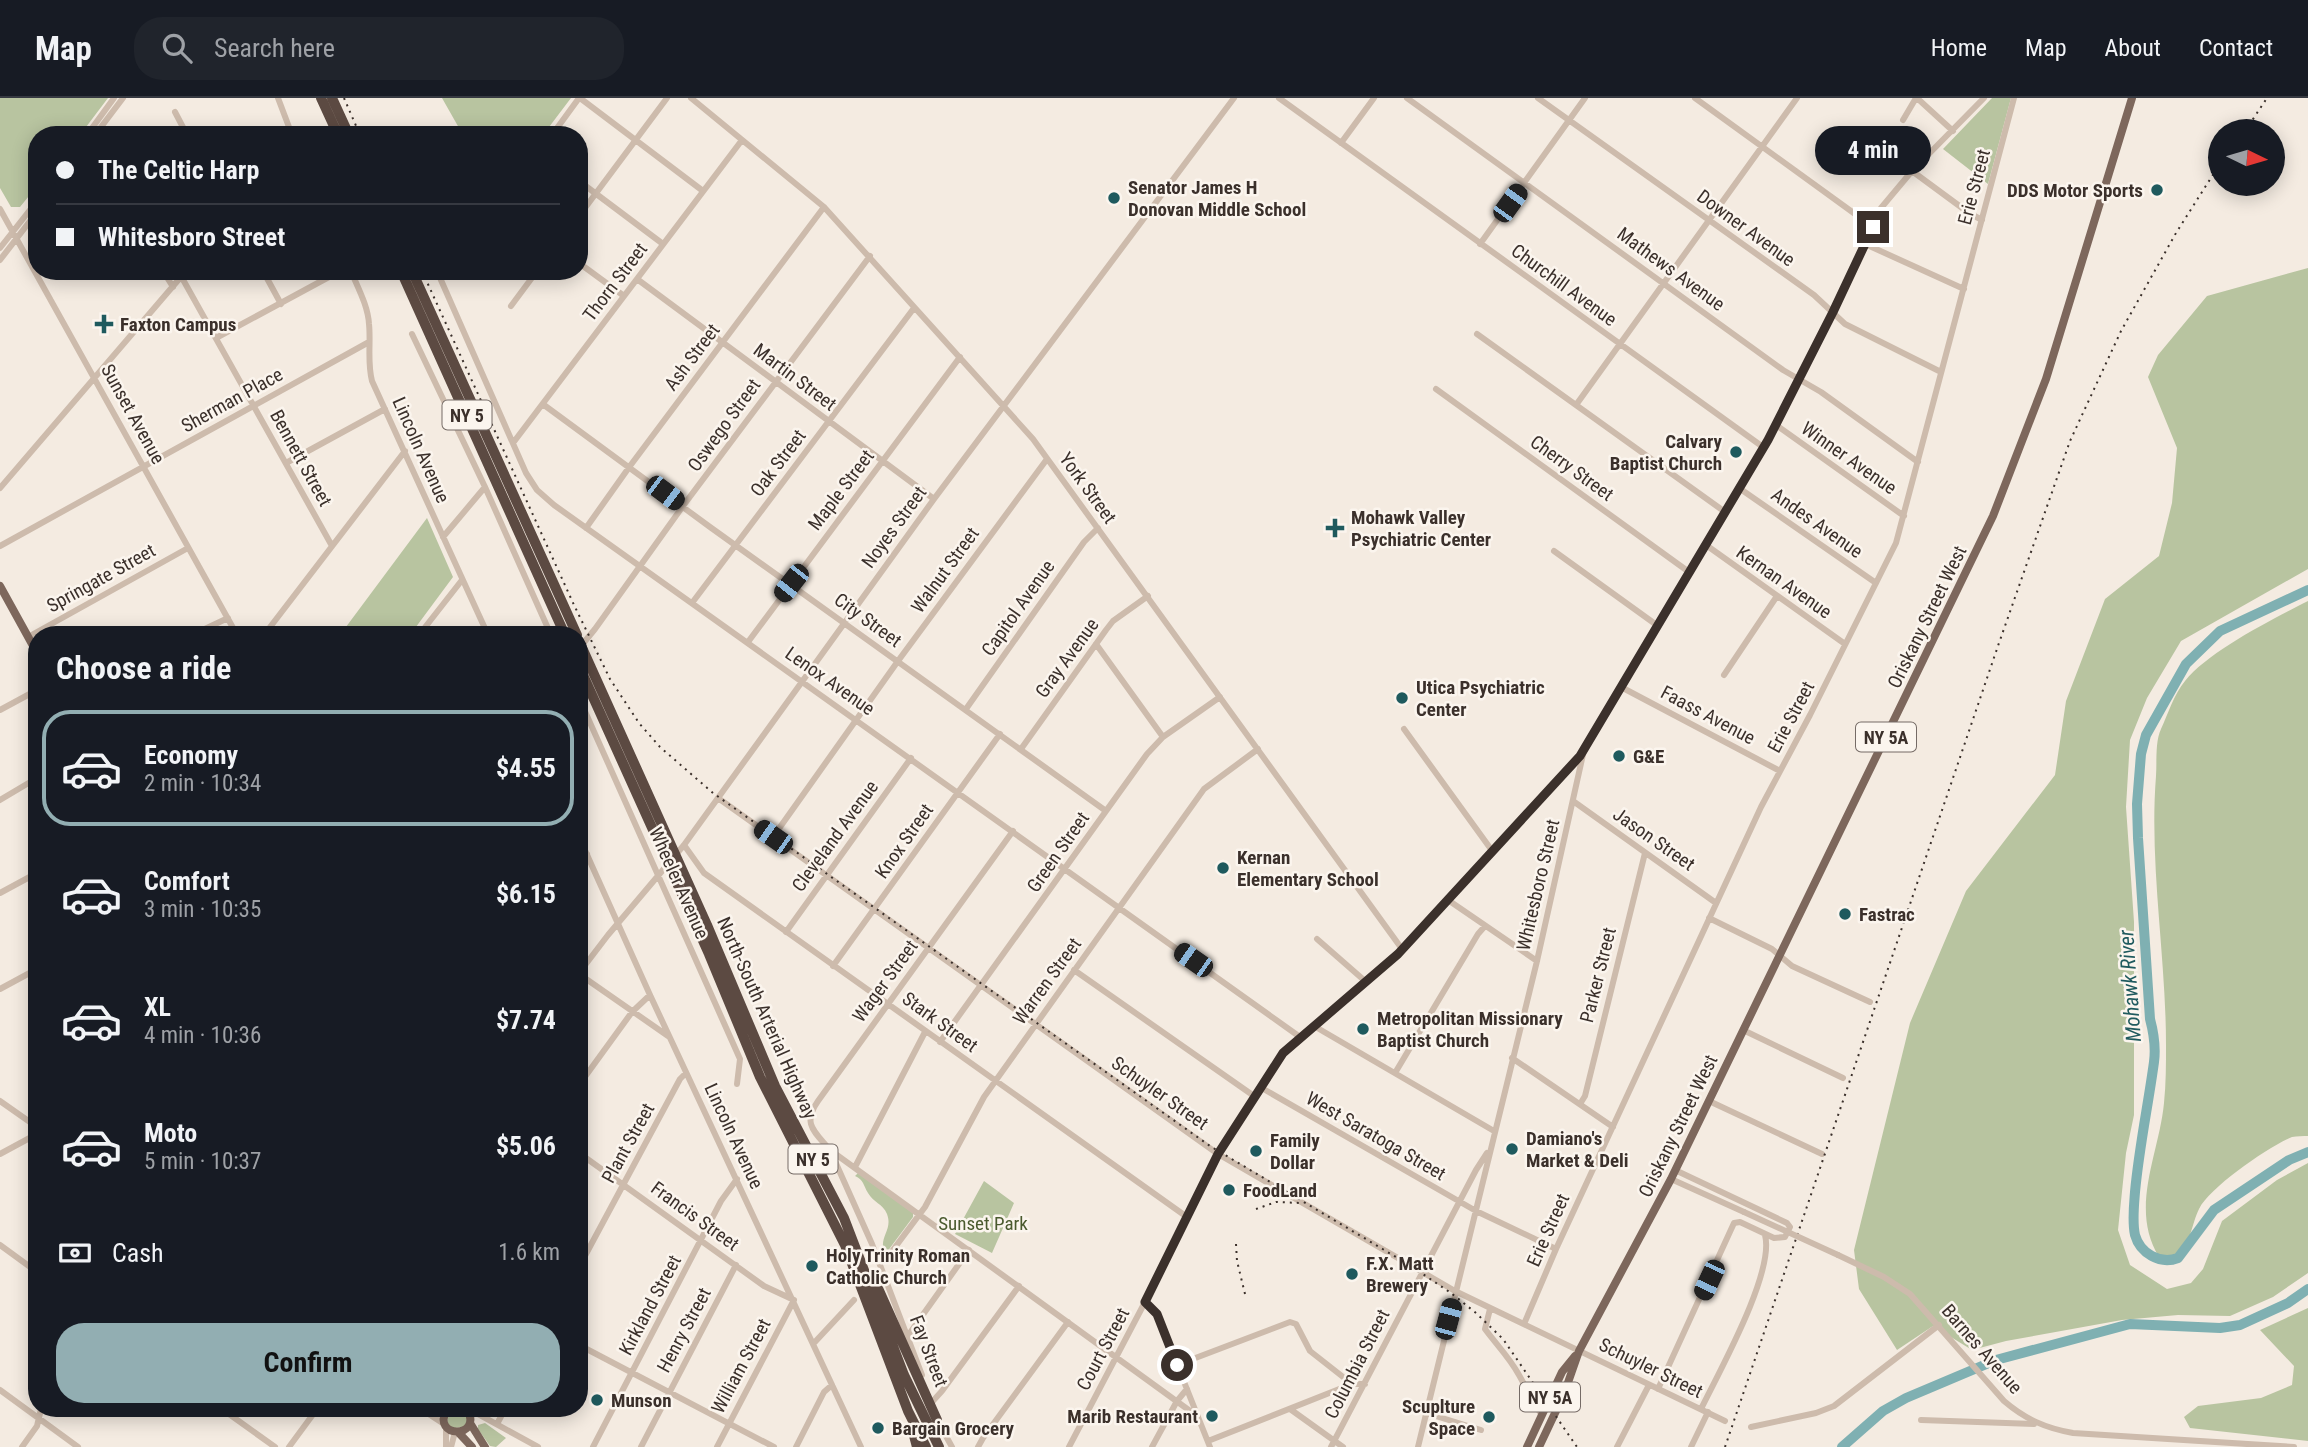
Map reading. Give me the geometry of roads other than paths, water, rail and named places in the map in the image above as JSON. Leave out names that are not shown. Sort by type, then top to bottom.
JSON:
[{"type":"highway","points":[[321,98],[334,126]]},
{"type":"highway","points":[[332,98],[345,126]]},
{"type":"highway","name":"NY 5","points":[[405,280],[561,626]]},
{"type":"highway","name":"North-South Arterial Highway","points":[[416,280],[572,626]]},
{"type":"highway","name":"North-South Arterial Highway","points":[[588,663],[672,859],[775,1086],[844,1218],[913,1394],[939,1447]]},
{"type":"highway","name":"North-South Arterial Highway","points":[[588,685],[672,859],[760,1077],[840,1235],[908,1411],[926,1447]]},
{"type":"highway","points":[[844,1218],[937,1420]]},
{"type":"highway","points":[[908,1411],[917,1447]]},
{"type":"main road","name":"Oriskany Street West","points":[[1539,1447],[1564,1394],[1579,1350],[1673,1175],[1778,954],[1977,550],[2009,477],[2046,379],[2132,98]]},
{"type":"main road","points":[[0,586],[28,636]]},
{"type":"main road","name":"Oriskany Street West","points":[[1527,1447],[1562,1371],[1579,1350]]},
{"type":"main road","points":[[443,1417],[445,1425],[457,1432],[472,1447]]},
{"type":"main road","points":[[469,1417],[485,1447]]},
{"type":"main road","points":[[457,1432],[466,1429],[470,1422]]},
{"type":"street","points":[[94,126],[114,98]]},
{"type":"street","points":[[102,126],[123,98]]},
{"type":"street","points":[[278,98],[289,126]]},
{"type":"street","points":[[559,126],[580,98],[703,191]]},
{"type":"street","points":[[588,204],[667,98]]},
{"type":"street","name":"York Street","points":[[691,98],[824,207],[1004,406],[1048,459],[1402,949]]},
{"type":"street","name":"Noyes Street","points":[[588,961],[684,845],[934,499],[1234,98]]},
{"type":"street","name":"Churchill Avenue","points":[[1279,98],[1763,447]]},
{"type":"street","points":[[1341,143],[1374,98]]},
{"type":"street","name":"Mathews Avenue","points":[[1408,98],[1783,370],[1800,379],[1918,462]]},
{"type":"street","name":"Downer Avenue","points":[[1538,98],[1814,295],[1845,324],[1941,372]]},
{"type":"street","points":[[1480,244],[1585,98]]},
{"type":"street","points":[[1695,98],[1873,227]]},
{"type":"street","points":[[1576,405],[1797,98]]},
{"type":"street","points":[[1903,120],[1917,98],[1953,131]]},
{"type":"street","name":"Whitesboro Street","points":[[1418,1447],[1537,961],[1584,750],[1776,425],[1888,199],[1984,98]]},
{"type":"street","name":"Erie Street","points":[[1524,1324],[1716,903],[1896,543],[2014,98]]},
{"type":"street","points":[[175,112],[182,126]]},
{"type":"street","name":"Thorn Street","points":[[513,443],[742,140]]},
{"type":"street","points":[[1912,171],[1969,214],[1982,220]]},
{"type":"street","points":[[588,188],[663,244]]},
{"type":"street","name":"Ash Street","points":[[586,528],[629,466],[824,207]]},
{"type":"street","name":"Sunset Avenue","points":[[0,209],[28,259]]},
{"type":"street","points":[[0,260],[28,215]]},
{"type":"street","points":[[0,248],[28,221]]},
{"type":"street","points":[[1865,244],[1964,289]]},
{"type":"street","name":"Oswego Street","points":[[588,635],[595,629],[683,506],[870,256]]},
{"type":"street","points":[[588,270],[624,296]]},
{"type":"street","name":"Martin Street","points":[[637,279],[934,499]]},
{"type":"street","name":"Sunset Avenue","points":[[40,280],[232,626]]},
{"type":"street","points":[[169,280],[173,287]]},
{"type":"street","points":[[0,488],[179,280]]},
{"type":"street","name":"Bennett Street","points":[[187,280],[216,338],[332,546]]},
{"type":"street","points":[[268,280],[281,304]]},
{"type":"street","points":[[216,338],[324,280]]},
{"type":"street","name":"Lincoln Avenue","points":[[355,280],[369,322],[370,371],[484,626]]},
{"type":"street","name":"Lenox Avenue","points":[[441,280],[526,473],[537,490],[586,528],[1300,1037]]},
{"type":"street","points":[[511,306],[530,280]]},
{"type":"street","name":"Oak Street","points":[[692,603],[914,308]]},
{"type":"street","points":[[412,334],[547,626]]},
{"type":"street","points":[[1478,334],[1725,512]]},
{"type":"street","name":"Sherman Place","points":[[0,546],[369,342]]},
{"type":"street","name":"Maple Street","points":[[748,642],[960,357]]},
{"type":"street","name":"Cherry Street","points":[[1436,389],[1689,572]]},
{"type":"street","name":"City Street","points":[[544,405],[1106,811]]},
{"type":"street","points":[[285,463],[385,409]]},
{"type":"street","name":"Winner Avenue","points":[[1776,425],[1904,516]]},
{"type":"street","points":[[271,626],[405,451]]},
{"type":"street","name":"Walnut Street","points":[[773,837],[898,661],[1048,459]]},
{"type":"street","points":[[443,537],[485,487]]},
{"type":"street","name":"Andes Avenue","points":[[1739,488],[1876,583]]},
{"type":"street","name":"Capitol Avenue","points":[[966,709],[1084,542],[1098,528]]},
{"type":"street","name":"Kernan Avenue","points":[[1706,545],[1845,644]]},
{"type":"street","name":"Springate Street","points":[[46,626],[188,548]]},
{"type":"street","points":[[1555,551],[1658,626]]},
{"type":"street","points":[[426,626],[463,580]]},
{"type":"street","name":"Gray Avenue","points":[[1021,749],[1113,621],[1148,596]]},
{"type":"street","points":[[1724,675],[1777,596]]},
{"type":"street","points":[[211,626],[228,618]]},
{"type":"street","points":[[1096,644],[1163,737]]},
{"type":"street","name":"Faass Avenue","points":[[1621,687],[1780,771]]},
{"type":"street","points":[[0,710],[28,695]]},
{"type":"street","name":"Green Street","points":[[940,1042],[1147,754],[1163,737],[1220,697]]},
{"type":"street","name":"Wheeler Avenue","points":[[588,718],[740,1059],[737,1084]]},
{"type":"street","points":[[1404,729],[1493,852]]},
{"type":"street","name":"Knox Street","points":[[833,966],[1000,734]]},
{"type":"street","name":"Warren Street","points":[[890,1254],[920,1214],[979,1104],[1204,789],[1258,749]]},
{"type":"street","name":"Court Street","points":[[1069,1447],[1218,1154],[1283,1053],[1402,949],[1584,750]]},
{"type":"street","name":"Cleveland Avenue","points":[[786,932],[911,758]]},
{"type":"street","points":[[0,800],[28,783]]},
{"type":"street","name":"Schuyler Street","points":[[718,798],[1218,1154],[1455,1291],[1725,1421]]},
{"type":"street","name":"Jason Street","points":[[1573,801],[1716,903]]},
{"type":"street","name":"Wager Street","points":[[830,1150],[810,1124],[810,1113],[1013,831]]},
{"type":"street","name":"Stark Street","points":[[684,845],[704,873],[1187,1217]]},
{"type":"street","name":"Parker Street","points":[[1580,1104],[1585,1096],[1645,853]]},
{"type":"street","name":"Lincoln Avenue","points":[[588,856],[669,1037],[861,1447]]},
{"type":"street","points":[[0,893],[28,878]]},
{"type":"street","points":[[1448,901],[1537,961]]},
{"type":"street","points":[[1709,918],[1772,948],[1793,966],[1870,1002]]},
{"type":"street","points":[[1395,1073],[1485,926]]},
{"type":"street","points":[[1317,939],[1365,981]]},
{"type":"street","points":[[1074,970],[1254,1096]]},
{"type":"street","points":[[0,989],[28,974]]},
{"type":"street","points":[[588,980],[669,1037]]},
{"type":"street","points":[[588,1073],[632,1012],[650,995]]},
{"type":"street","points":[[1314,1026],[1494,1131]]},
{"type":"street","points":[[1743,1030],[1843,1078]]},
{"type":"street","points":[[855,1167],[925,1031]]},
{"type":"street","points":[[1512,1058],[1613,1127]]},
{"type":"street","name":"Plant Street","points":[[588,1250],[686,1073]]},
{"type":"street","name":"West Saratoga Street","points":[[1260,1087],[1459,1202],[1556,1249]]},
{"type":"street","points":[[0,1101],[28,1121]]},
{"type":"street","points":[[1709,1101],[1822,1154]]},
{"type":"street","points":[[0,1154],[28,1138]]},
{"type":"street","name":"Columbia Street","points":[[1333,1444],[1459,1202],[1490,1149]]},
{"type":"street","points":[[830,1150],[1198,1416]]},
{"type":"street","name":"Fay Street","points":[[830,1150],[872,1244],[937,1420],[952,1447]]},
{"type":"street","name":"Francis Street","points":[[588,1159],[779,1295],[794,1300]]},
{"type":"street","points":[[1658,1389],[1734,1223],[1738,1221],[1781,1239],[1788,1234],[1790,1227],[1787,1223],[1673,1175]]},
{"type":"street","name":"Barnes Avenue","points":[[1673,1175],[1744,1212],[1895,1283],[1910,1294],[1939,1325],[2004,1401],[2039,1425],[2073,1433],[2294,1447]]},
{"type":"street","name":"Kirkland Street","points":[[593,1447],[727,1190],[737,1179]]},
{"type":"street","points":[[1691,1447],[1759,1286],[1767,1248],[1765,1234]]},
{"type":"street","points":[[0,1245],[28,1265]]},
{"type":"street","points":[[907,1337],[969,1250]]},
{"type":"street","name":"Henry Street","points":[[641,1447],[736,1265]]},
{"type":"street","points":[[932,1402],[1019,1286]]},
{"type":"street","name":"William Street","points":[[717,1447],[794,1300]]},
{"type":"street","points":[[814,1343],[854,1300]]},
{"type":"street","points":[[1145,1302],[1157,1314],[1209,1444],[1352,1384],[1365,1384]]},
{"type":"street","points":[[1490,1308],[1485,1329],[1515,1370],[1529,1398],[1542,1415]]},
{"type":"street","points":[[978,1447],[1068,1322]]},
{"type":"street","points":[[1177,1365],[1290,1322],[1296,1323],[1310,1351],[1352,1384]]},
{"type":"street","points":[[1751,1427],[1816,1413],[1834,1406],[1939,1325]]},
{"type":"street","points":[[588,1350],[774,1447]]},
{"type":"street","points":[[796,1447],[824,1392],[832,1385]]},
{"type":"street","points":[[1617,1447],[1649,1385]]},
{"type":"street","points":[[1152,1447],[1186,1389]]},
{"type":"street","points":[[0,1390],[28,1411]]},
{"type":"street","points":[[1290,1409],[1333,1444],[1343,1447]]},
{"type":"street","points":[[1426,1413],[1481,1430]]},
{"type":"street","points":[[233,1417],[275,1447]]},
{"type":"street","points":[[289,1447],[311,1417]]},
{"type":"street","points":[[434,1417],[445,1425],[449,1447]]},
{"type":"street","points":[[470,1422],[474,1418],[485,1417],[538,1447]]},
{"type":"street","points":[[496,1424],[500,1417]]},
{"type":"street","points":[[22,1447],[37,1426],[38,1418],[78,1447]]},
{"type":"street","points":[[1921,1420],[2039,1425]]},
{"type":"street","points":[[449,1447],[457,1432]]},
{"type":"waterway","name":"Mohawk River","points":[[2308,590],[2220,631],[2186,664],[2146,735],[2141,754],[2137,804],[2138,838],[2150,1019],[2155,1051],[2135,1192],[2135,1235],[2141,1247],[2158,1259],[2178,1258],[2214,1210],[2289,1160],[2308,1152]]},
{"type":"waterway","name":"Mohawk River","points":[[1842,1447],[1883,1411],[1906,1398],[1996,1360],[2130,1324],[2220,1328],[2240,1325],[2288,1303],[2308,1289]]},
{"type":"railway","points":[[344,98],[356,126]]},
{"type":"railway","points":[[2253,119],[2267,98]]},
{"type":"railway","points":[[1725,1447],[2070,441],[2121,331],[2208,183]]},
{"type":"railway","points":[[426,280],[584,626]]},
{"type":"railway","points":[[588,634],[610,679],[639,723],[660,747],[713,793],[1210,1146],[1411,1266],[1451,1293],[1503,1339],[1577,1447]]},
{"type":"railway","points":[[1256,1209],[1276,1202],[1301,1203]]},
{"type":"railway","points":[[1236,1244],[1245,1294]]},
{"type":"place","name":"DDS Motor Sports","points":[[2157,190]]},
{"type":"place","name":"Senator James H Donovan Middle School","points":[[1114,198]]},
{"type":"place","name":"Faxton Campus","points":[[104,324]]},
{"type":"place","name":"Calvary Baptist Church","points":[[1736,452]]},
{"type":"place","name":"Mohawk Valley Psychiatric Center","points":[[1335,528]]},
{"type":"place","name":"Utica Psychiatric Center","points":[[1402,698]]},
{"type":"place","name":"G&E","points":[[1619,756]]},
{"type":"place","name":"Kernan Elementary School","points":[[1223,868]]},
{"type":"place","name":"Fastrac","points":[[1845,914]]},
{"type":"place","name":"Metropolitan Missionary Baptist Church","points":[[1363,1029]]},
{"type":"place","name":"Damiano's Market & Deli","points":[[1512,1149]]},
{"type":"place","name":"Family Dollar","points":[[1256,1151]]},
{"type":"place","name":"FoodLand","points":[[1229,1190]]},
{"type":"place","name":"Holy Trinity Roman Catholic Church","points":[[812,1266]]},
{"type":"place","name":"F.X. Matt Brewery","points":[[1352,1274]]},
{"type":"place","name":"Munson","points":[[597,1400]]},
{"type":"place","name":"Marib Restaurant","points":[[1212,1416]]},
{"type":"place","name":"Scuplture Space","points":[[1489,1417]]},
{"type":"place","name":"Bargain Grocery","points":[[878,1428]]},
{"type":"park label","name":"Sunset Park","points":[[983,1223]]}]
